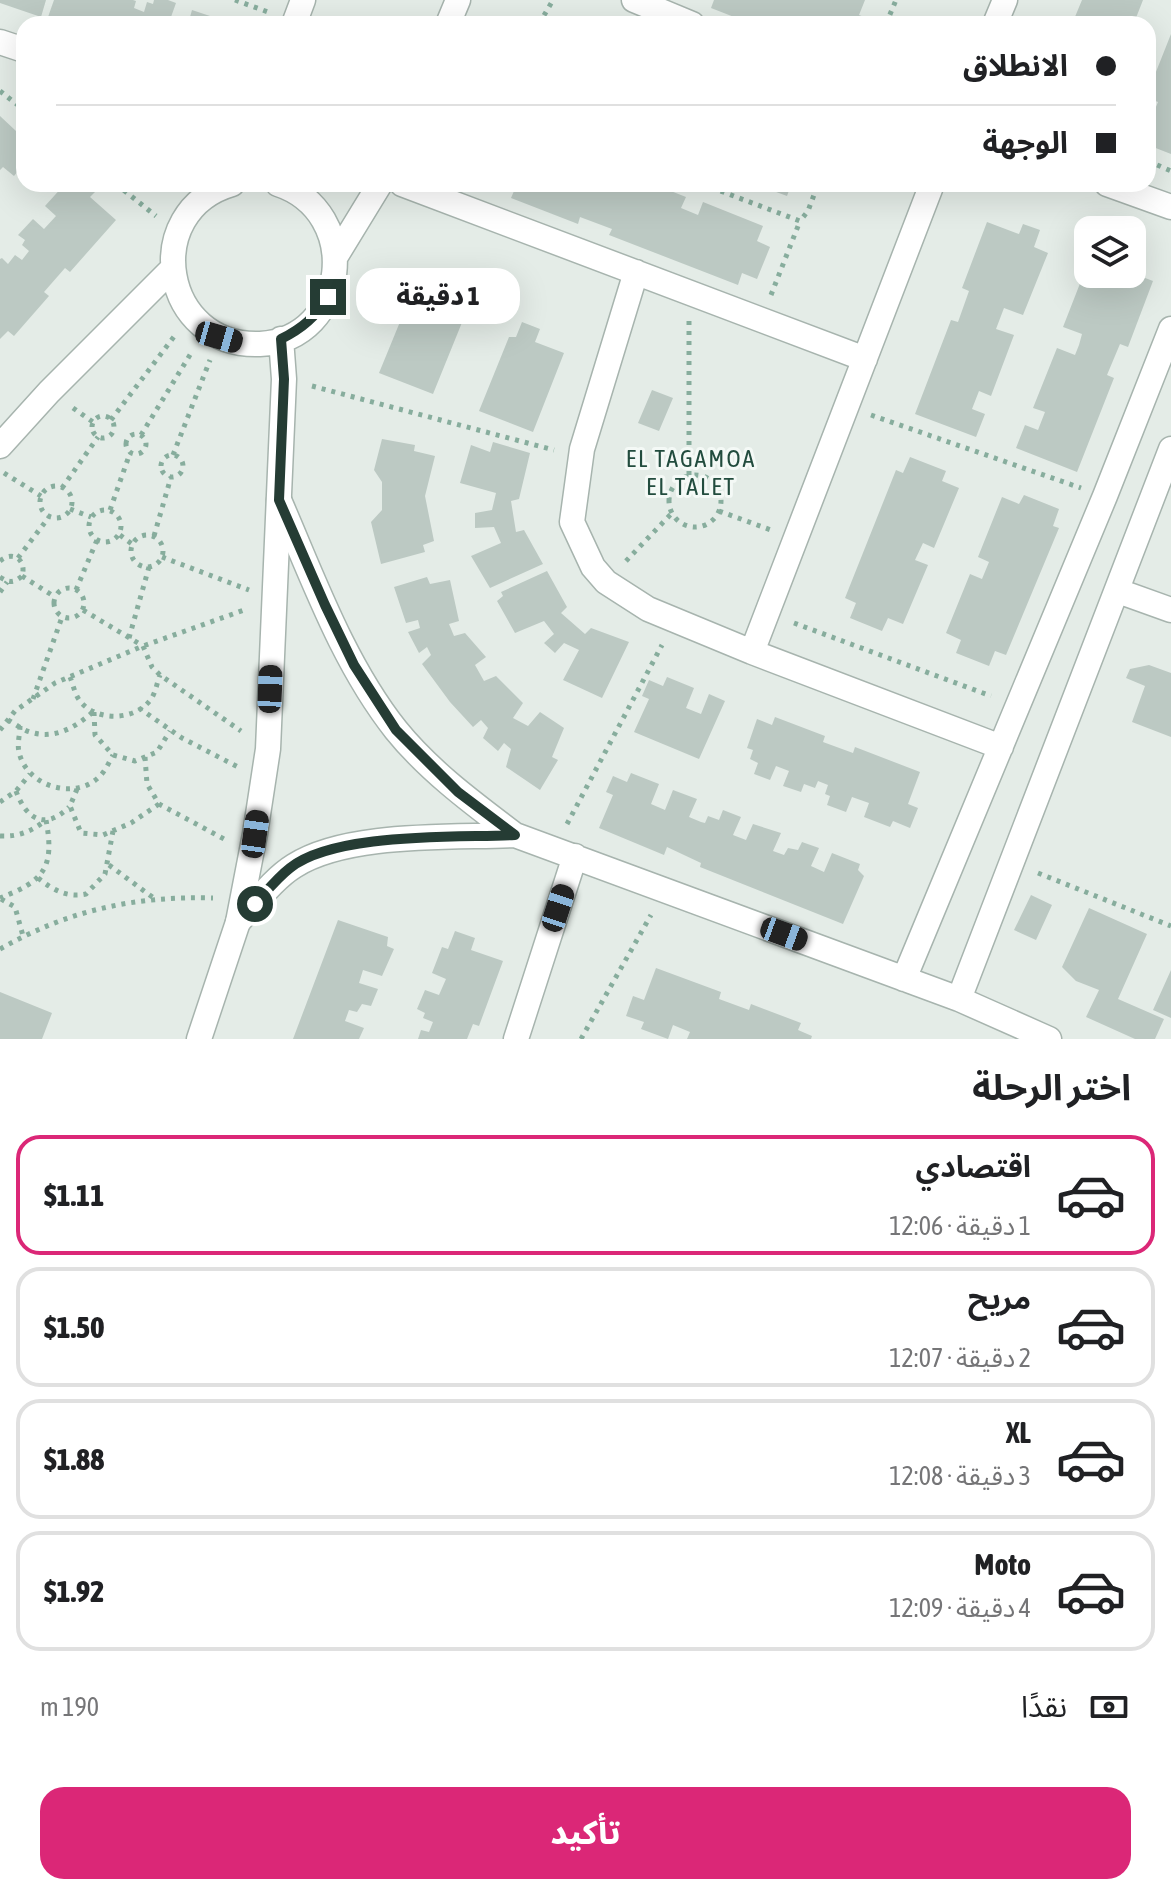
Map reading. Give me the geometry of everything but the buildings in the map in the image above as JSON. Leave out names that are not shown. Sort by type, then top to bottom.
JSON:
[{"type":"street","points":[[634,0],[673,16]]},
{"type":"street","points":[[216,192],[195,205],[178,233],[172,252],[172,269],[181,301],[205,326],[240,343],[261,344],[301,329],[316,315],[332,287],[336,256],[332,235],[322,216],[296,192]]},
{"type":"street","points":[[336,256],[375,192]]},
{"type":"street","points":[[423,192],[865,359]]},
{"type":"street","points":[[752,652],[929,192]]},
{"type":"street","points":[[1129,192],[1171,207]]},
{"type":"street","points":[[0,446],[49,392],[172,269]]},
{"type":"street","points":[[636,272],[582,449],[572,522],[593,567],[606,582],[648,609],[1001,747]]},
{"type":"street","points":[[904,979],[1170,332]]},
{"type":"street","points":[[199,1039],[240,911],[268,749],[284,379],[281,339]]},
{"type":"street","points":[[959,999],[1171,449]]},
{"type":"street","points":[[279,500],[354,665],[396,730],[458,792],[515,835],[959,999],[1049,1039]]},
{"type":"street","points":[[1118,591],[1171,610]]},
{"type":"street","points":[[240,911],[290,868],[318,852],[362,842],[515,835]]},
{"type":"street","points":[[516,1039],[564,852]]},
{"type":"path","points":[[0,91],[16,104]]},
{"type":"path","points":[[126,192],[178,233]]},
{"type":"path","points":[[723,192],[800,221]]},
{"type":"path","points":[[762,319],[800,221],[808,211],[815,192]]},
{"type":"path","points":[[689,292],[689,475]]},
{"type":"path","points":[[111,420],[205,326]]},
{"type":"path","points":[[141,435],[205,326]]},
{"type":"path","points":[[173,455],[205,326]]},
{"type":"path","points":[[284,379],[582,457]]},
{"type":"path","points":[[847,406],[1105,496]]},
{"type":"path","points":[[105,416],[111,420],[115,426],[107,438],[98,437],[91,428],[98,417],[105,416]]},
{"type":"path","points":[[110,510],[130,453],[126,442],[135,434],[141,435],[146,440],[146,447],[137,455],[130,453]]},
{"type":"path","points":[[62,488],[98,437]]},
{"type":"path","points":[[173,455],[180,457],[183,464],[178,475],[171,477],[164,474],[161,468],[167,456],[173,455]]},
{"type":"path","points":[[0,471],[41,496]]},
{"type":"path","points":[[689,475],[711,479],[718,488],[721,500],[719,511],[712,521],[702,526],[680,522],[672,513],[669,502],[671,490],[678,481],[689,475]]},
{"type":"path","points":[[154,536],[171,477]]},
{"type":"path","points":[[54,486],[62,488],[69,493],[72,501],[70,509],[65,516],[49,517],[43,512],[41,496],[46,489],[54,486]]},
{"type":"path","points":[[70,509],[91,517]]},
{"type":"path","points":[[110,510],[120,518],[122,526],[120,535],[105,543],[90,534],[89,526],[91,517],[97,511],[110,510]]},
{"type":"path","points":[[719,511],[796,540]]},
{"type":"path","points":[[606,582],[672,513]]},
{"type":"path","points":[[18,558],[49,517]]},
{"type":"path","points":[[120,535],[132,544]]},
{"type":"path","points":[[146,535],[154,536],[161,541],[162,557],[157,564],[140,566],[131,553],[132,544],[146,535]]},
{"type":"path","points":[[76,590],[97,540]]},
{"type":"path","points":[[0,561],[6,556],[18,558],[22,560],[24,568],[16,582],[7,582],[0,577]]},
{"type":"path","points":[[162,557],[273,599]]},
{"type":"path","points":[[129,638],[149,567]]},
{"type":"path","points":[[22,576],[55,597]]},
{"type":"path","points":[[0,592],[7,582]]},
{"type":"path","points":[[68,588],[76,590],[84,602],[83,610],[78,616],[62,617],[56,612],[55,597],[68,588]]},
{"type":"path","points":[[0,730],[15,711],[55,683],[143,646],[273,599]]},
{"type":"path","points":[[83,610],[143,646],[152,667],[160,675],[268,749]]},
{"type":"path","points":[[767,613],[1018,706]]},
{"type":"path","points":[[33,699],[62,617]]},
{"type":"path","points":[[564,852],[676,620]]},
{"type":"path","points":[[70,677],[80,702],[102,716],[129,715],[151,700],[160,675]]},
{"type":"path","points":[[139,708],[170,730],[262,780]]},
{"type":"path","points":[[8,720],[29,732],[53,734],[76,727],[94,711]]},
{"type":"path","points":[[94,711],[95,735],[113,755],[135,761],[157,752],[170,730]]},
{"type":"path","points":[[20,726],[19,752],[30,774],[51,787],[77,789],[99,777],[113,755]]},
{"type":"path","points":[[145,757],[147,784],[159,804],[251,853]]},
{"type":"path","points":[[0,802],[16,791],[30,774]]},
{"type":"path","points":[[0,836],[34,830],[46,820],[60,816],[70,806],[77,789]]},
{"type":"path","points":[[16,791],[22,808],[33,817],[46,820]]},
{"type":"path","points":[[70,806],[81,833],[103,835],[159,804]]},
{"type":"path","points":[[0,899],[26,888],[43,875],[49,857],[46,820]]},
{"type":"path","points":[[38,878],[54,890],[78,896],[93,889],[109,865],[113,831]]},
{"type":"path","points":[[1011,862],[1171,926]]},
{"type":"path","points":[[109,865],[155,899]]},
{"type":"path","points":[[581,1039],[665,890]]},
{"type":"path","points":[[0,949],[39,928],[104,906],[171,897],[240,911]]},
{"type":"path","points":[[0,899],[15,907],[23,936]]},
{"type":"district","name":"EL TAGAMOA EL TALET","points":[[691,472]]},
{"type":"route","points":[[255,904],[290,868],[318,852],[362,842],[515,835],[458,792],[396,730],[354,665],[279,500],[284,379],[281,339],[301,329],[316,315],[328,297]]}]
